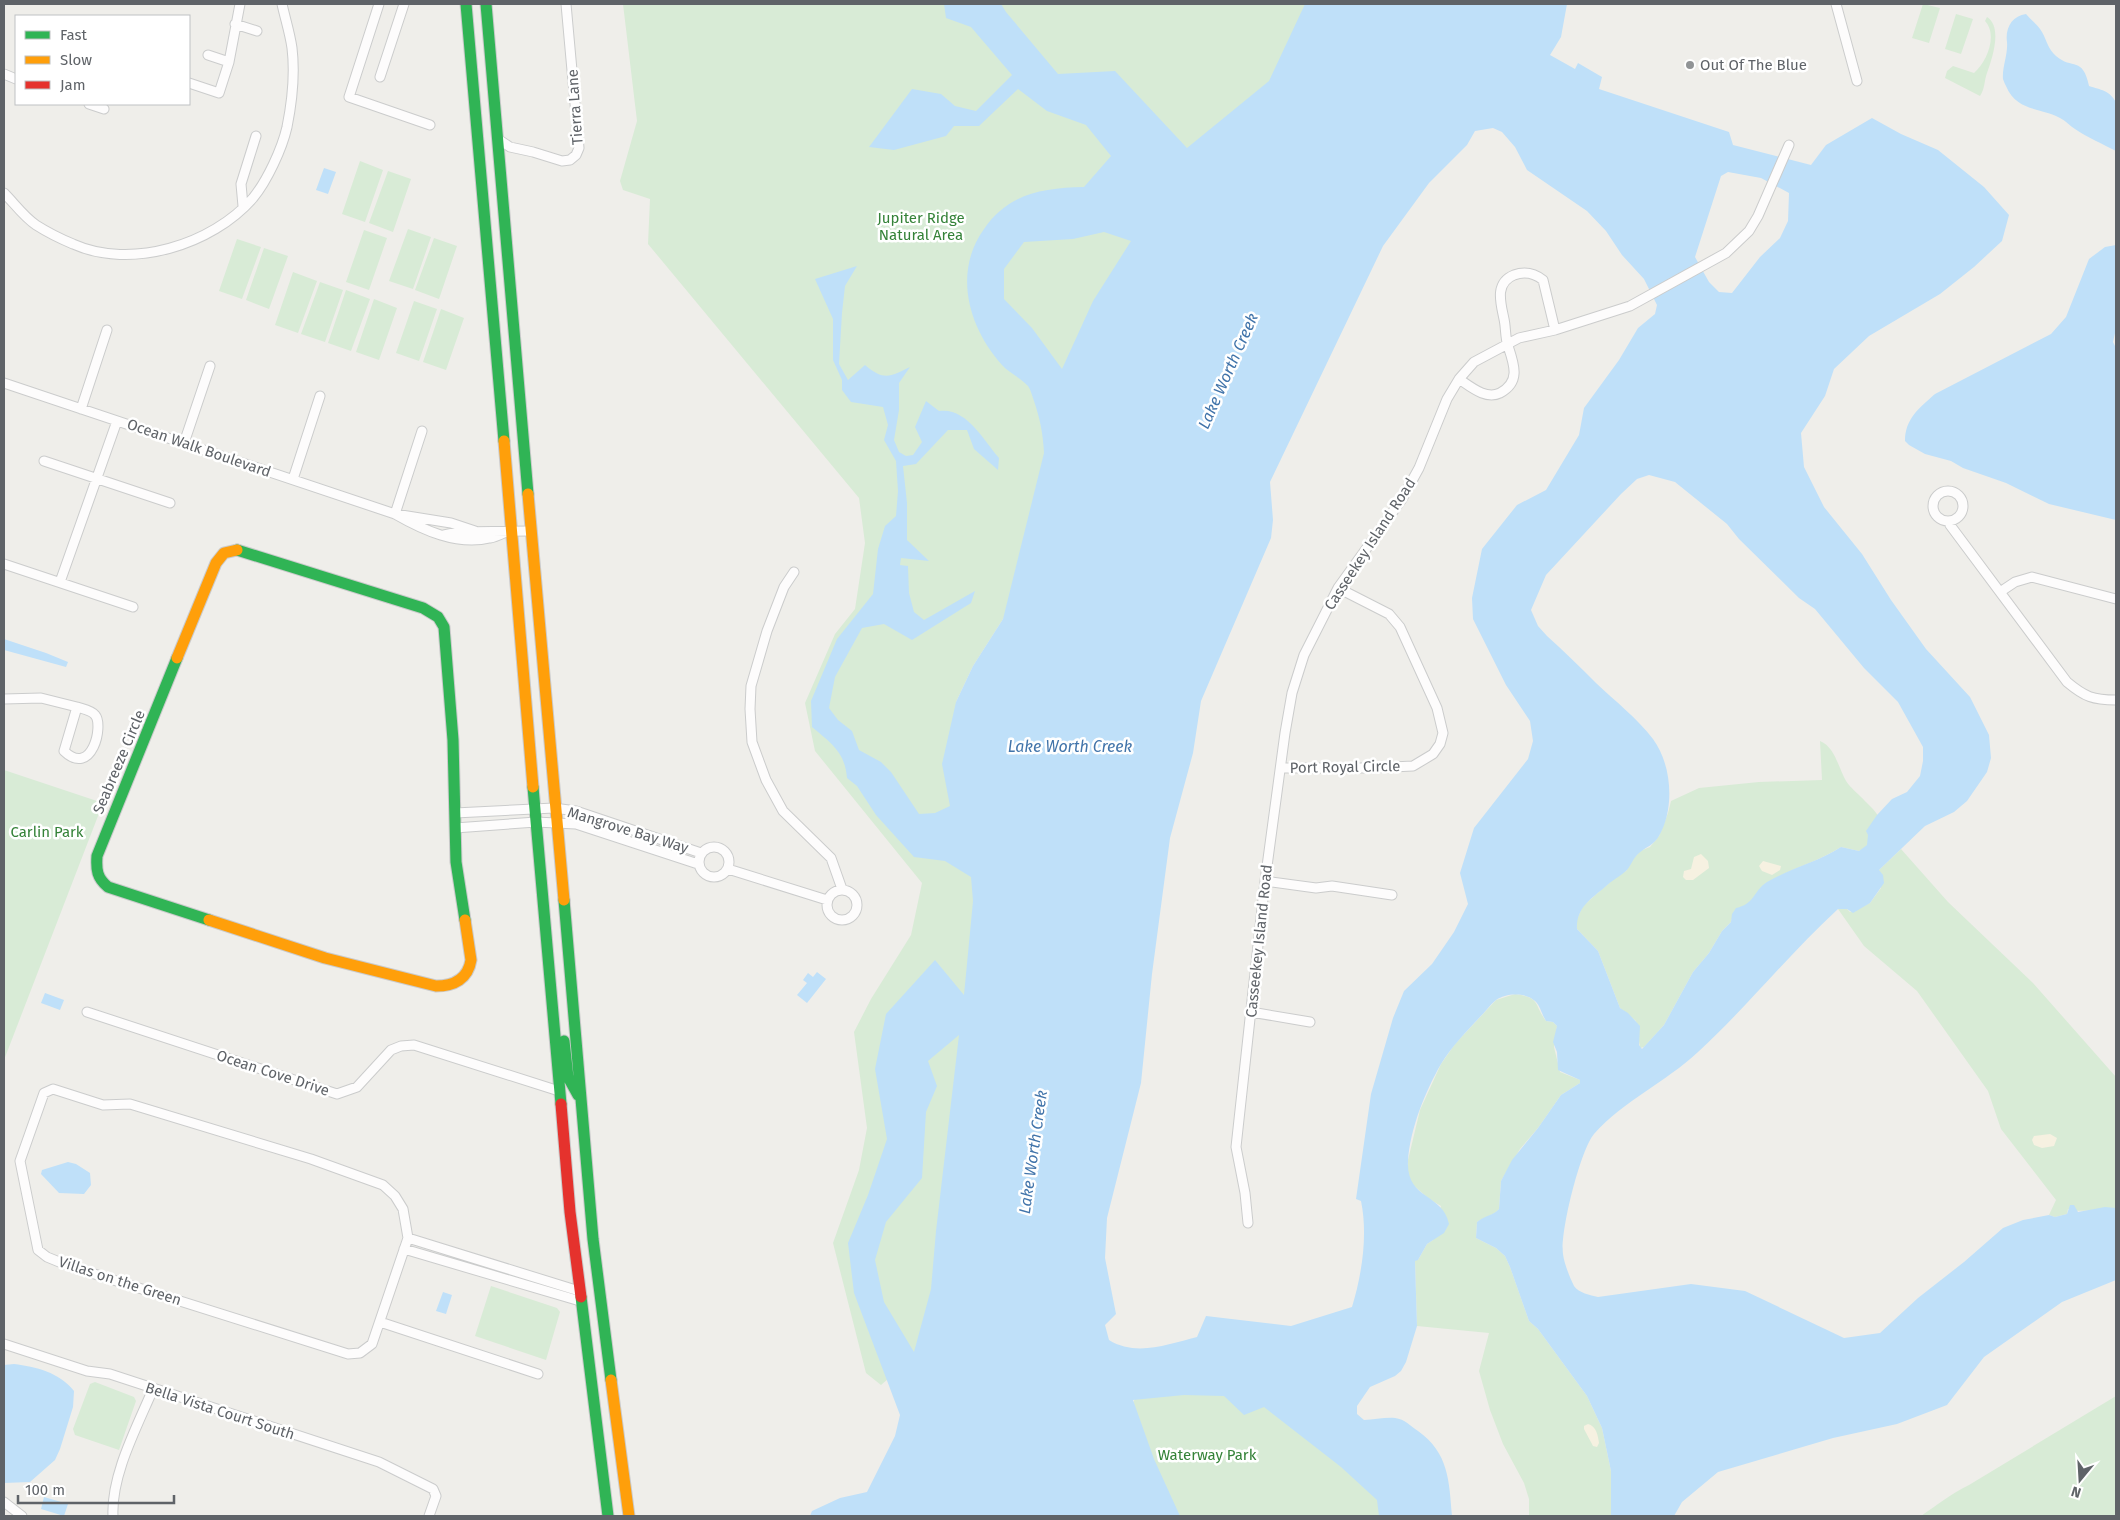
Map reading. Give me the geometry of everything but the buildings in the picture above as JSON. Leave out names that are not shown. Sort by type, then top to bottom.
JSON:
[{"type":"main road","points":[[466,4],[570,1212],[608,1516]]},
{"type":"main road","points":[[486,4],[554,808],[593,1239],[629,1516]]},
{"type":"main road","name":"Seabreeze Circle","points":[[236,550],[423,608],[438,617],[444,627],[453,740],[456,828],[456,862],[471,964],[463,978],[455,984],[446,986],[436,986],[325,958],[146,901],[108,887],[101,881],[95,865],[113,814],[216,563],[224,553],[236,550]]},
{"type":"main road","points":[[545,930],[558,978],[568,1077],[581,1099]]},
{"type":"main road","points":[[570,1212],[582,1220],[601,1356],[610,1376]]},
{"type":"street","points":[[190,83],[219,93],[229,62],[240,4]]},
{"type":"street","points":[[4,193],[35,224],[74,245],[108,254],[145,254],[185,245],[220,226],[253,198],[274,163],[287,128],[292,88],[292,48],[282,4]]},
{"type":"street","points":[[379,4],[349,97],[430,125]]},
{"type":"street","points":[[380,76],[404,4]]},
{"type":"street","name":"Tierra Lane","points":[[498,139],[510,147],[533,152],[562,162],[570,160],[576,155],[579,148],[566,4]]},
{"type":"street","points":[[1836,4],[1857,81]]},
{"type":"street","points":[[235,24],[257,31]]},
{"type":"street","points":[[208,54],[229,62]]},
{"type":"street","points":[[92,105],[104,109]]},
{"type":"street","points":[[243,206],[241,184],[256,136]]},
{"type":"street","name":"Casseekey Island Road","points":[[1248,1223],[1245,1192],[1236,1147],[1265,881],[1292,692],[1304,655],[1338,588],[1402,499],[1419,468],[1447,399],[1459,379],[1474,362],[1519,338],[1555,330],[1630,306],[1726,253],[1741,240],[1758,216],[1789,145]]},
{"type":"street","points":[[1459,379],[1482,394],[1495,395],[1506,390],[1515,379],[1514,362],[1499,303],[1502,288],[1510,277],[1519,273],[1530,273],[1543,280],[1555,330]]},
{"type":"street","points":[[81,409],[107,330]]},
{"type":"street","points":[[184,443],[210,366]]},
{"type":"street","name":"Ocean Walk Boulevard","points":[[4,383],[395,514],[451,523],[476,531]]},
{"type":"street","points":[[293,480],[320,396]]},
{"type":"street","points":[[60,582],[117,421]]},
{"type":"street","points":[[395,514],[422,431]]},
{"type":"street","points":[[44,461],[170,503]]},
{"type":"street","name":"Ocean Walk Boulevard","points":[[395,514],[420,528],[452,539],[471,541],[491,538],[512,530]]},
{"type":"street","points":[[1950,521],[1950,525],[2067,682],[2082,694],[2096,700],[2116,700]]},
{"type":"street","name":"Ocean Walk Boulevard","points":[[444,535],[476,531],[531,531]]},
{"type":"street","points":[[4,564],[133,607]]},
{"type":"street","points":[[794,572],[784,588],[771,622],[751,686],[752,742],[766,780],[783,811],[831,858],[842,889],[853,894],[858,902],[857,911],[851,918],[842,920],[832,916],[827,906],[827,900],[832,893],[842,889]]},
{"type":"street","points":[[2000,592],[2015,582],[2032,578],[2116,599]]},
{"type":"street","name":"Port Royal Circle","points":[[1281,768],[1413,766],[1433,754],[1440,744],[1443,733],[1441,719],[1400,627],[1389,614],[1338,588]]},
{"type":"street","points":[[4,699],[35,698],[77,707],[92,712],[96,716],[98,724],[91,751],[86,758],[78,760],[70,757],[64,751],[77,707]]},
{"type":"street","points":[[455,813],[554,808]]},
{"type":"street","name":"Mangrove Bay Way","points":[[554,808],[576,811],[701,853]]},
{"type":"street","points":[[484,812],[486,826]]},
{"type":"street","points":[[456,828],[536,822],[556,823]]},
{"type":"street","name":"Mangrove Bay Way","points":[[556,823],[576,824],[698,864]]},
{"type":"street","points":[[711,847],[721,849],[727,855],[728,869],[722,876],[714,878],[703,874],[698,864],[701,853],[711,847]]},
{"type":"street","points":[[728,869],[827,900]]},
{"type":"street","points":[[1265,881],[1316,888],[1332,886],[1392,895]]},
{"type":"street","name":"Ocean Cove Drive","points":[[87,1012],[337,1094],[357,1088],[391,1050],[401,1046],[414,1045],[559,1091]]},
{"type":"street","points":[[1251,1012],[1310,1022]]},
{"type":"street","name":"Villas on the Green","points":[[53,1089],[103,1105],[130,1104],[311,1159],[383,1185],[395,1196],[403,1209],[408,1238],[404,1249],[372,1344],[360,1353],[348,1354],[69,1266],[47,1257],[38,1250],[20,1161],[44,1093],[53,1089]]},
{"type":"street","points":[[408,1238],[580,1296]]},
{"type":"street","points":[[404,1249],[580,1296]]},
{"type":"street","points":[[380,1322],[538,1374]]},
{"type":"street","name":"Bella Vista Court South","points":[[4,1344],[87,1371],[110,1374],[379,1462],[433,1489],[436,1496],[428,1516]]},
{"type":"street","points":[[113,1516],[112,1499],[125,1457],[153,1389]]},
{"type":"street","points":[[4,1502],[22,1516]]},
{"type":"green space","name":"Jupiter Ridge Natural Area","points":[[623,4],[1327,4],[1003,619],[973,666],[956,702],[981,896],[951,1214],[919,1352],[881,1385],[866,1373],[833,1243],[859,1170],[867,1128],[854,1032],[871,999],[911,935],[922,883],[815,751],[805,703],[835,634],[855,609],[865,543],[859,498],[648,244],[650,199],[623,190],[620,181],[637,121]]},
{"type":"green space","points":[[1923,4],[1940,8],[1929,43],[1912,38]]},
{"type":"green space","points":[[1956,14],[1973,19],[1961,54],[1945,49]]},
{"type":"green space","points":[[1987,17],[1992,22],[1994,28],[1995,44],[1984,88],[1980,96],[1945,78],[1947,71],[1953,66],[1974,73],[1979,68],[1987,55],[1991,41],[1991,33],[1985,21]]},
{"type":"green space","points":[[360,161],[383,170],[365,222],[342,214]]},
{"type":"green space","points":[[388,171],[411,179],[393,232],[369,223]]},
{"type":"green space","points":[[408,229],[431,237],[413,289],[389,281]]},
{"type":"green space","points":[[364,230],[387,238],[369,290],[346,282]]},
{"type":"green space","points":[[434,238],[457,246],[439,299],[415,290]]},
{"type":"green space","points":[[237,239],[261,247],[242,299],[219,291]]},
{"type":"green space","points":[[264,248],[288,256],[269,309],[246,300]]},
{"type":"green space","points":[[293,272],[317,281],[298,333],[275,325]]},
{"type":"green space","points":[[320,282],[343,290],[325,342],[301,334]]},
{"type":"green space","points":[[346,290],[370,299],[351,351],[328,343]]},
{"type":"green space","points":[[374,299],[397,308],[379,360],[356,352]]},
{"type":"green space","points":[[414,301],[437,309],[419,361],[396,353]]},
{"type":"green space","points":[[441,309],[464,318],[446,370],[423,362]]},
{"type":"green space","points":[[1820,741],[1826,744],[1834,755],[1849,785],[1878,816],[1878,827],[1872,846],[1859,851],[1841,847],[1777,877],[1763,886],[1746,905],[1734,911],[1731,922],[1722,931],[1709,953],[1693,972],[1664,1025],[1644,1047],[1640,1048],[1636,1021],[1620,1008],[1598,951],[1577,929],[1577,919],[1583,906],[1618,875],[1626,871],[1640,851],[1650,847],[1659,836],[1671,801],[1699,788],[1759,782],[1822,780]]},
{"type":"green space","name":"Carlin Park","points":[[4,770],[103,803],[4,1060]]},
{"type":"green space","points":[[1901,849],[1948,902],[2033,983],[2116,1077],[2116,1208],[2080,1211],[2068,1209],[2067,1214],[2055,1217],[2049,1215],[2056,1200],[2001,1129],[1988,1091],[1917,991],[1864,946],[1838,909],[1847,909],[1850,912],[1870,903],[1881,888],[1879,870]]},
{"type":"green space","points":[[1515,994],[1529,997],[1533,1000],[1546,1021],[1553,1022],[1557,1026],[1554,1047],[1560,1072],[1580,1080],[1580,1083],[1561,1095],[1538,1128],[1520,1149],[1501,1181],[1499,1209],[1477,1222],[1476,1238],[1496,1248],[1505,1256],[1529,1321],[1538,1329],[1587,1396],[1602,1428],[1611,1471],[1611,1516],[1529,1516],[1529,1499],[1524,1483],[1503,1444],[1490,1410],[1479,1371],[1489,1333],[1417,1326],[1415,1260],[1418,1260],[1427,1244],[1433,1240],[1441,1206],[1429,1199],[1412,1184],[1408,1174],[1408,1160],[1420,1110],[1441,1064],[1455,1044],[1496,1000]]},
{"type":"green space","points":[[491,1286],[557,1308],[560,1312],[546,1360],[475,1336]]},
{"type":"green space","points":[[95,1382],[134,1397],[136,1401],[119,1450],[75,1435],[73,1429],[90,1384]]},
{"type":"green space","name":"Waterway Park","points":[[1139,1388],[1189,1388],[1285,1409],[1390,1507],[1390,1516],[1167,1516],[1125,1424]]},
{"type":"green space","points":[[2116,1396],[2116,1516],[1921,1516],[1945,1499]]},
{"type":"sand","points":[[1701,854],[1708,861],[1709,868],[1693,880],[1686,880],[1683,877],[1684,871],[1691,869],[1694,857]]},
{"type":"sand","points":[[1763,861],[1781,866],[1780,870],[1772,875],[1762,871],[1759,866]]},
{"type":"sand","points":[[2050,1134],[2057,1138],[2054,1146],[2042,1148],[2034,1145],[2032,1140],[2034,1136]]},
{"type":"sand","points":[[1588,1424],[1596,1431],[1599,1443],[1597,1447],[1593,1446],[1584,1429],[1584,1426]]},
{"type":"water","name":"Lake Worth Creek","points":[[944,4],[1001,4],[1058,74],[1115,71],[1187,148],[1269,81],[1305,4],[1567,4],[1561,37],[1550,55],[1575,69],[1578,63],[1602,77],[1599,89],[1729,132],[1733,145],[1811,165],[1826,145],[1872,118],[1901,134],[1938,150],[1984,187],[2009,215],[2002,241],[1974,267],[1940,294],[1869,336],[1834,369],[1825,396],[1801,433],[1804,467],[1824,507],[1862,554],[1891,600],[1926,649],[1970,697],[1989,735],[1991,758],[1987,772],[1967,801],[1954,812],[1925,826],[1879,870],[1883,875],[1884,883],[1870,903],[1853,913],[1847,909],[1838,909],[1698,1052],[1686,1063],[1618,1111],[1594,1134],[1583,1157],[1572,1192],[1565,1228],[1563,1254],[1574,1286],[1579,1290],[1598,1297],[1691,1284],[1745,1291],[1844,1338],[1880,1333],[1918,1298],[2003,1228],[2023,1220],[2067,1214],[2070,1205],[2074,1205],[2078,1212],[2105,1207],[2116,1208],[2116,1280],[2062,1302],[1984,1357],[1947,1405],[1897,1424],[1833,1438],[1718,1472],[1682,1502],[1674,1516],[1611,1516],[1611,1471],[1602,1428],[1587,1396],[1538,1329],[1529,1321],[1505,1256],[1496,1248],[1476,1238],[1477,1222],[1499,1209],[1501,1181],[1512,1160],[1561,1095],[1580,1083],[1580,1080],[1558,1070],[1557,1052],[1553,1042],[1557,1026],[1553,1022],[1546,1021],[1538,1005],[1531,998],[1521,995],[1510,995],[1496,1000],[1450,1051],[1435,1075],[1419,1111],[1409,1149],[1409,1174],[1419,1190],[1440,1207],[1449,1224],[1444,1233],[1427,1244],[1418,1260],[1415,1261],[1417,1326],[1406,1362],[1401,1371],[1395,1376],[1370,1387],[1357,1406],[1357,1414],[1364,1420],[1395,1418],[1402,1420],[1428,1440],[1436,1449],[1446,1469],[1452,1516],[1379,1516],[1377,1500],[1341,1467],[1264,1407],[1244,1415],[1224,1396],[1184,1395],[1133,1400],[1154,1459],[1180,1516],[810,1516],[812,1511],[840,1498],[867,1492],[895,1436],[900,1415],[854,1293],[848,1243],[868,1195],[887,1139],[875,1069],[886,1014],[935,960],[964,995],[973,901],[971,877],[945,861],[914,857],[876,815],[857,786],[847,778],[843,761],[836,749],[812,727],[811,701],[837,639],[873,594],[878,549],[885,526],[896,516],[898,491],[896,461],[884,440],[888,425],[883,407],[851,402],[842,390],[842,380],[833,360],[833,319],[815,279],[857,266],[845,286],[842,313],[839,364],[848,380],[865,365],[877,373],[887,376],[910,367],[899,383],[899,410],[894,440],[899,452],[906,456],[913,455],[922,442],[915,427],[926,401],[939,411],[949,411],[966,419],[999,458],[998,470],[974,449],[967,430],[948,430],[916,464],[903,466],[907,503],[907,540],[929,561],[901,558],[900,565],[908,566],[909,593],[914,612],[924,620],[975,591],[971,603],[912,640],[884,624],[862,628],[835,677],[829,708],[838,720],[852,731],[859,750],[881,762],[891,772],[919,814],[935,813],[950,806],[942,764],[956,702],[973,666],[1003,619],[1044,453],[1040,420],[1029,388],[1022,380],[1005,368],[990,350],[980,334],[973,317],[967,281],[969,263],[974,246],[984,229],[1004,207],[1016,200],[1041,191],[1084,187],[1111,156],[1086,125],[1047,111],[1018,89],[979,126],[954,126],[946,136],[894,150],[869,147],[912,89],[941,94],[955,106],[976,111],[1012,75],[971,27],[946,18]],"holes":[[[1493,128],[1502,132],[1515,147],[1527,170],[1587,211],[1606,231],[1622,255],[1644,279],[1657,305],[1655,314],[1638,328],[1619,360],[1584,408],[1579,435],[1546,490],[1517,505],[1482,549],[1472,598],[1473,619],[1506,685],[1530,721],[1533,741],[1528,759],[1474,828],[1460,873],[1468,904],[1454,932],[1432,964],[1404,991],[1393,1018],[1371,1094],[1356,1199],[1361,1201],[1364,1241],[1359,1281],[1352,1307],[1291,1326],[1206,1316],[1197,1337],[1153,1348],[1130,1348],[1119,1345],[1109,1340],[1105,1325],[1116,1314],[1105,1258],[1107,1218],[1141,1083],[1152,974],[1170,838],[1193,753],[1201,701],[1271,538],[1273,520],[1270,482],[1383,246],[1429,183],[1467,145],[1475,131]],[[1728,172],[1761,178],[1789,193],[1788,221],[1780,238],[1760,257],[1732,293],[1719,292],[1709,282],[1695,257],[1721,176]],[[1104,232],[1131,241],[1093,301],[1062,369],[1032,328],[1004,299],[1004,269],[1024,242],[1073,239]],[[1649,475],[1675,482],[1727,524],[1739,539],[1799,598],[1815,609],[1864,668],[1898,702],[1923,747],[1920,776],[1907,792],[1892,799],[1877,815],[1866,831],[1868,835],[1867,845],[1859,851],[1841,847],[1823,857],[1776,877],[1762,886],[1747,904],[1736,908],[1732,914],[1731,922],[1722,931],[1709,953],[1693,972],[1664,1025],[1642,1049],[1639,1045],[1640,1026],[1628,1013],[1620,1008],[1598,951],[1577,929],[1577,922],[1585,905],[1626,871],[1637,855],[1659,836],[1664,825],[1669,800],[1669,787],[1664,761],[1659,749],[1647,731],[1547,636],[1538,626],[1531,610],[1546,575],[1637,479]],[[959,1035],[931,1289],[914,1352],[884,1302],[875,1260],[886,1222],[922,1178],[926,1112],[937,1086],[928,1061]]]},
{"type":"water","points":[[2026,14],[2040,29],[2049,48],[2056,56],[2080,67],[2087,77],[2089,86],[2108,93],[2116,102],[2116,151],[2073,128],[2060,118],[2023,105],[2011,94],[2003,79],[2007,52],[2007,32],[2013,20]]},
{"type":"water","points":[[324,168],[336,172],[328,194],[316,190]]},
{"type":"water","points":[[2116,245],[2116,329],[2113,342],[2116,348],[2116,520],[2049,504],[2006,483],[1963,468],[1951,461],[1925,454],[1905,441],[1907,426],[1910,420],[1918,409],[1935,394],[2051,334],[2066,317],[2089,259],[2105,247]]},
{"type":"water","points":[[4,639],[68,662],[66,667],[4,650]]},
{"type":"water","points":[[817,972],[826,979],[807,1003],[797,995],[807,983],[803,980],[808,973],[813,977]]},
{"type":"water","points":[[45,993],[64,1000],[60,1010],[41,1003]]},
{"type":"water","points":[[68,1162],[76,1164],[90,1173],[91,1185],[84,1194],[59,1193],[41,1174],[42,1170]]},
{"type":"water","points":[[443,1292],[452,1295],[446,1314],[436,1311]]},
{"type":"water","points":[[14,1364],[47,1371],[61,1379],[74,1391],[73,1407],[55,1460],[30,1482],[4,1483],[4,1365]]},
{"type":"water","points":[[44,1497],[68,1504],[64,1516],[41,1509]]},
{"type":"traffic: fast","points":[[466,4],[504,441]]},
{"type":"traffic: fast","points":[[486,4],[528,494]]},
{"type":"traffic: fast","points":[[237,550],[423,608],[438,617],[444,627],[453,740],[456,862],[465,920]]},
{"type":"traffic: fast","points":[[177,658],[97,856],[97,870],[99,877],[108,887],[209,920]]},
{"type":"traffic: fast","points":[[533,787],[561,1104]]},
{"type":"traffic: fast","points":[[564,900],[593,1239],[611,1380]]},
{"type":"traffic: fast","points":[[564,1041],[568,1077],[578,1095]]},
{"type":"traffic: fast","points":[[581,1297],[608,1516]]},
{"type":"traffic: slow","points":[[504,441],[533,787]]},
{"type":"traffic: slow","points":[[528,494],[564,900]]},
{"type":"traffic: slow","points":[[177,658],[216,563],[224,553],[237,550]]},
{"type":"traffic: slow","points":[[209,920],[325,958],[436,986],[454,983],[467,972],[471,960],[465,920]]},
{"type":"traffic: slow","points":[[611,1380],[629,1516]]},
{"type":"traffic: jam","points":[[561,1104],[570,1212],[581,1297]]},
{"type":"place","name":"Out Of The Blue","points":[[1690,65]]}]
